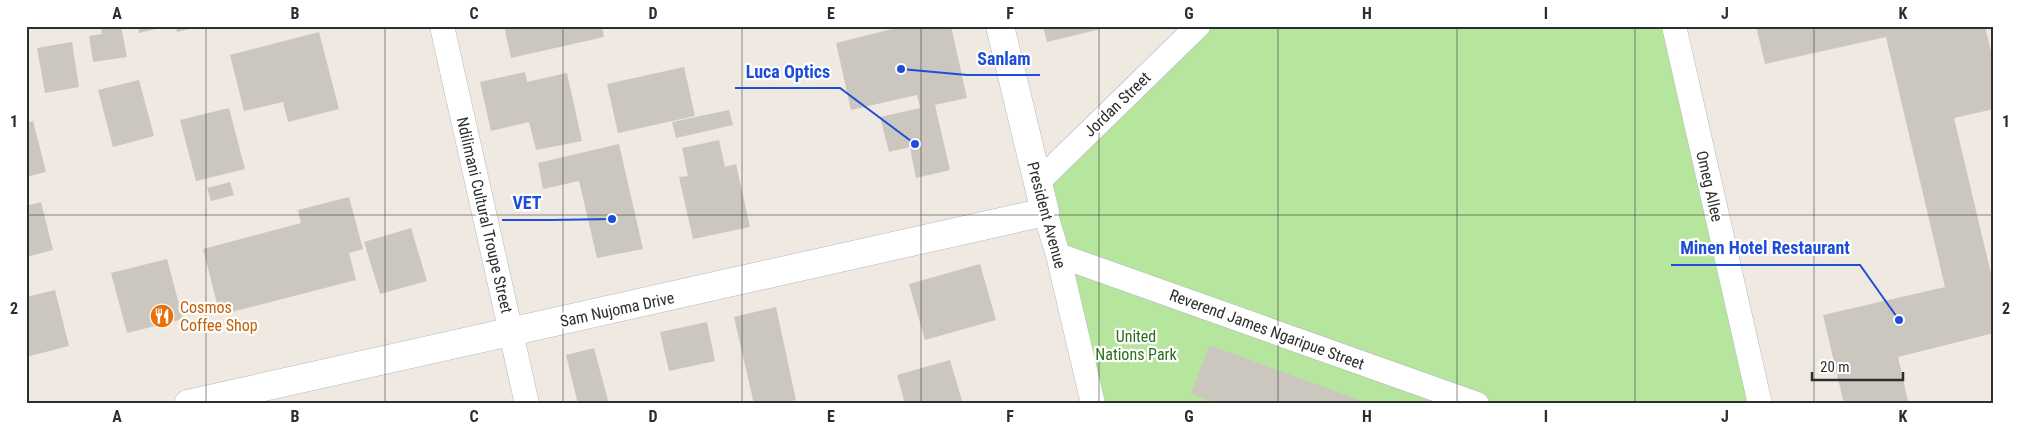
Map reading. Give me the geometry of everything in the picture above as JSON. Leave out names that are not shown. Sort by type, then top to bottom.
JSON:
[{"type":"street","name":"Ndilimani Cultural Troupe Street","points":[[442,26],[527,404]]},
{"type":"street","name":"President Avenue","points":[[1000,26],[1037,183],[1058,255],[1093,404]]},
{"type":"street","name":"Jordan Street","points":[[1037,183],[1198,26]]},
{"type":"street","name":"Omeg Allee","points":[[1674,26],[1760,404]]},
{"type":"street","name":"Sam Nujoma Drive","points":[[188,404],[1045,212]]},
{"type":"street","name":"Reverend James Ngaripue Street","points":[[1058,255],[1477,404]]},
{"type":"green space","name":"United Nations Park","points":[[1193,26],[1674,26],[1760,404],[1088,404],[1037,183]]},
{"type":"building","points":[[101,26],[121,26],[127,57],[93,62],[89,36],[102,34]]},
{"type":"building","points":[[138,26],[164,26],[164,27],[139,33]]},
{"type":"building","points":[[176,26],[197,26],[197,27],[177,32]]},
{"type":"building","points":[[504,26],[602,26],[604,37],[511,58]]},
{"type":"building","points":[[904,26],[951,26],[967,98],[935,105],[950,170],[916,178],[910,147],[889,152],[880,117],[920,108],[917,95],[851,110],[836,43]]},
{"type":"building","points":[[1043,26],[1109,26],[1109,27],[1047,42]]},
{"type":"building","points":[[1756,26],[1985,26],[1994,64],[1994,109],[1954,118],[1992,278],[1994,278],[1994,333],[1898,357],[1908,401],[1895,404],[1844,404],[1823,315],[1945,287],[1886,37],[1765,64]]},
{"type":"building","points":[[319,32],[339,109],[288,122],[283,102],[244,111],[230,55]]},
{"type":"building","points":[[72,42],[79,87],[45,93],[37,48]]},
{"type":"building","points":[[684,67],[695,116],[618,133],[607,84]]},
{"type":"building","points":[[525,72],[527,82],[567,73],[582,141],[536,150],[529,122],[491,131],[480,82]]},
{"type":"building","points":[[139,80],[154,136],[113,147],[98,90]]},
{"type":"building","points":[[229,108],[245,169],[196,181],[180,120]]},
{"type":"building","points":[[729,110],[733,125],[676,138],[672,122]]},
{"type":"building","points":[[33,121],[46,172],[26,177],[26,123]]},
{"type":"building","points":[[719,140],[725,167],[736,164],[750,227],[693,239],[679,177],[688,176],[682,148]]},
{"type":"building","points":[[619,144],[643,249],[597,258],[579,181],[543,189],[538,163]]},
{"type":"building","points":[[230,182],[234,195],[211,201],[207,188]]},
{"type":"building","points":[[349,197],[363,249],[349,253],[356,280],[220,315],[203,249],[301,223],[298,210]]},
{"type":"building","points":[[41,202],[53,250],[26,257],[26,206]]},
{"type":"building","points":[[411,228],[427,281],[380,294],[364,242]]},
{"type":"building","points":[[167,259],[183,319],[127,333],[111,273]]},
{"type":"building","points":[[980,264],[996,320],[925,340],[909,284]]},
{"type":"building","points":[[55,290],[69,346],[26,357],[26,297]]},
{"type":"building","points":[[776,307],[796,400],[780,404],[754,404],[734,317]]},
{"type":"building","points":[[707,322],[715,361],[669,371],[660,332]]},
{"type":"building","points":[[1209,345],[1370,404],[1219,404],[1191,394]]},
{"type":"building","points":[[594,348],[609,404],[578,404],[566,355]]},
{"type":"building","points":[[950,360],[963,404],[905,404],[897,375]]},
{"type":"place","name":"Sanlam","points":[[901,69]]},
{"type":"place","name":"Luca Optics","points":[[915,144]]},
{"type":"place","name":"VET","points":[[612,219]]},
{"type":"place","name":"Cosmos Coffee Shop","points":[[162,316]]},
{"type":"place","name":"Minen Hotel Restaurant","points":[[1899,320]]}]
